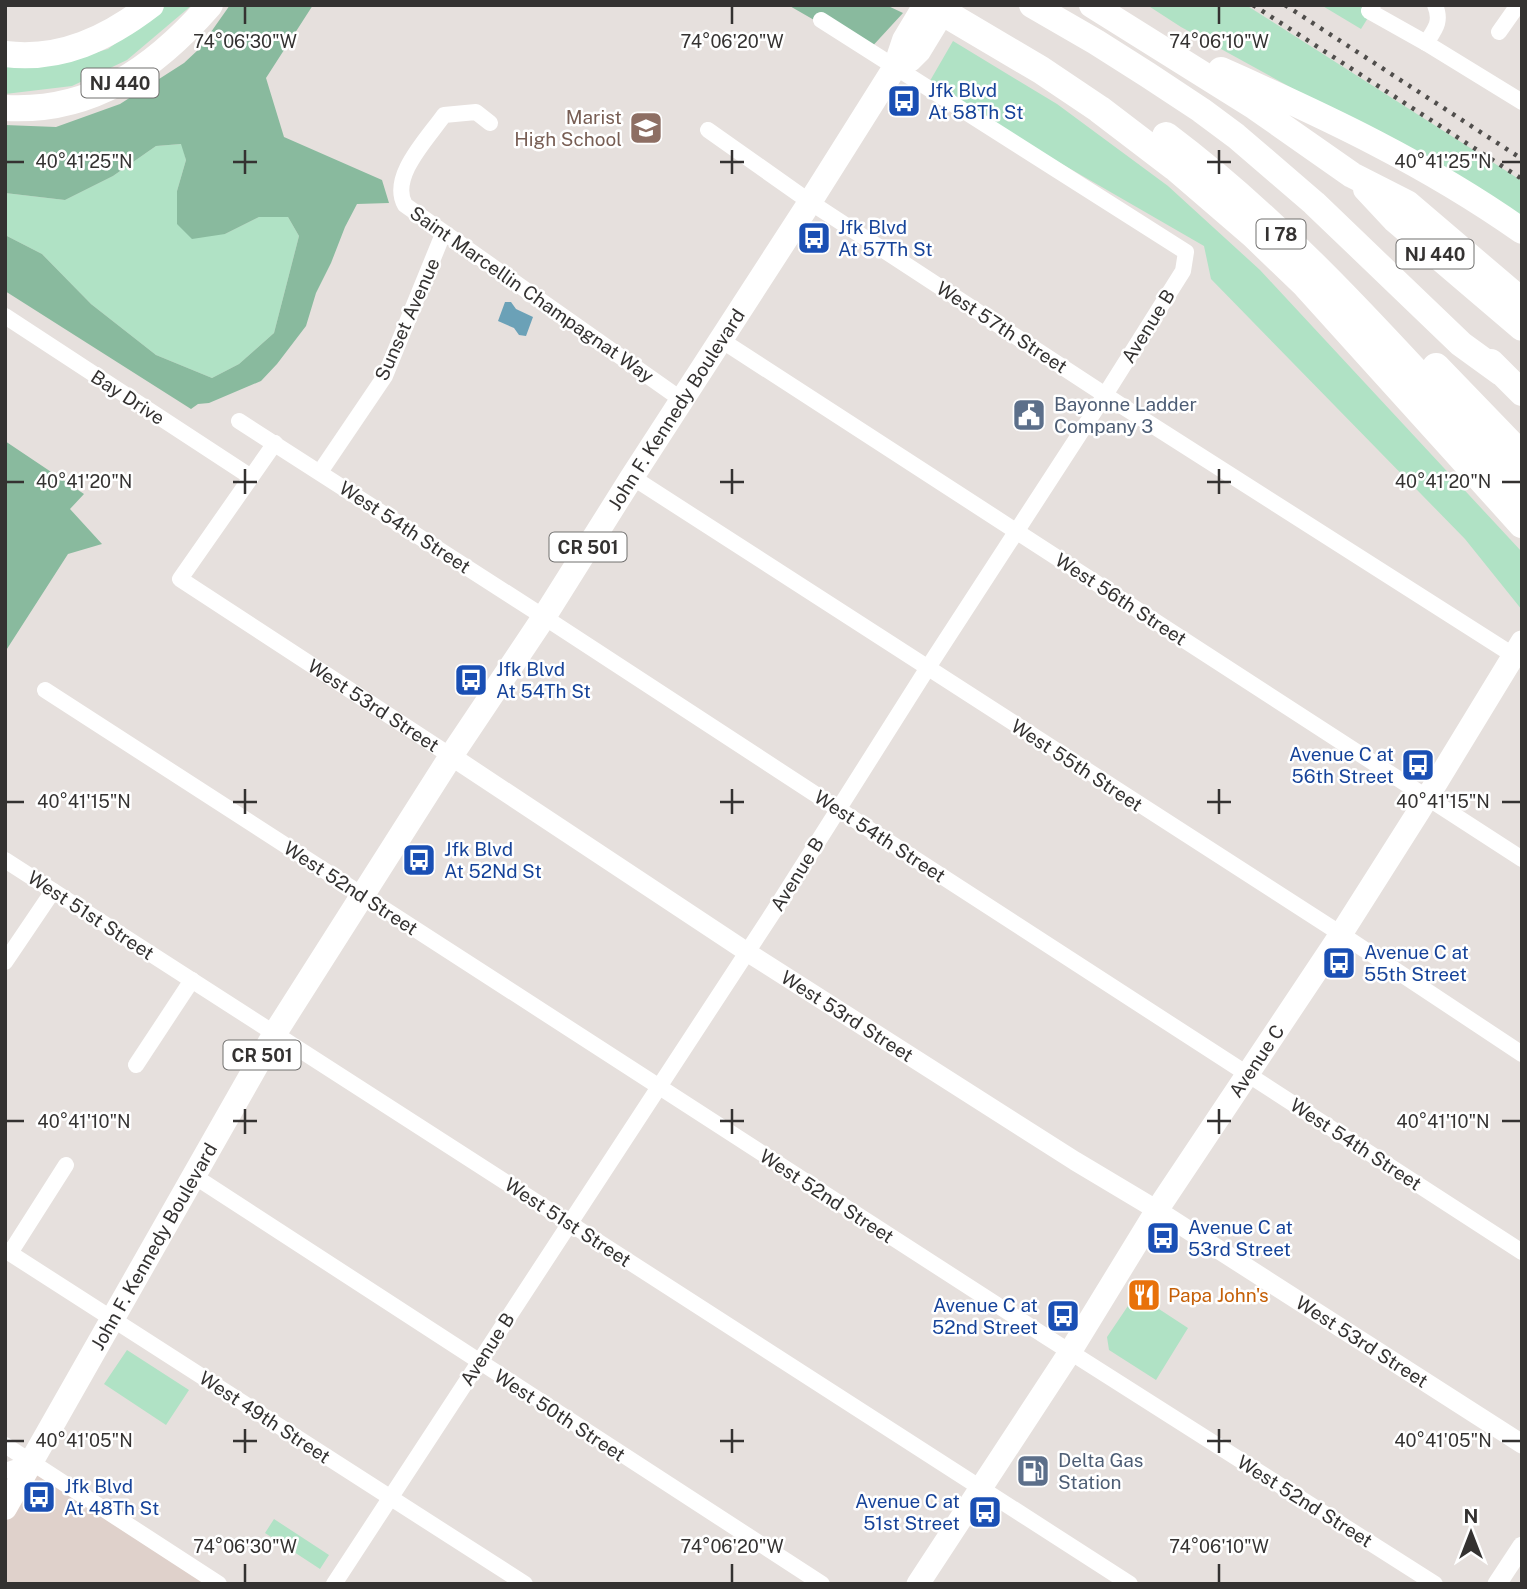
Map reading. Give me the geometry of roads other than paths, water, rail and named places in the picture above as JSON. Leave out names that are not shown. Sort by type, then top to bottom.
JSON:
[{"type":"highway","name":"NJ 440","points":[[5,54],[37,55],[75,48],[111,33],[151,5]]},
{"type":"highway","name":"NJ 440","points":[[5,108],[56,106],[93,96],[116,85],[167,49],[210,5]]},
{"type":"highway","name":"I 78","points":[[931,5],[998,34],[1094,83],[1189,153],[1241,196],[1340,292],[1522,487]]},
{"type":"highway","name":"I 78","points":[[968,5],[1041,70],[1099,109],[1175,167],[1254,235],[1306,285],[1522,524]]},
{"type":"highway","points":[[1032,5],[1148,75],[1236,136],[1314,203],[1461,344],[1501,373]]},
{"type":"highway","name":"NJ 440","points":[[1092,5],[1302,138],[1352,175],[1406,203],[1522,301]]},
{"type":"highway","points":[[1138,34],[1315,111],[1458,188],[1522,231]]},
{"type":"highway","points":[[1201,73],[1467,333],[1522,393]]},
{"type":"highway","name":"NJ 440","points":[[1352,175],[1394,219],[1522,328]]},
{"type":"highway","points":[[1241,196],[1306,247],[1386,317],[1522,456]]},
{"type":"main road","name":"John F. Kennedy Boulevard","points":[[5,1508],[275,1033],[810,202],[895,67],[904,40],[925,5]]},
{"type":"main road","name":"John F. Kennedy Boulevard","points":[[895,67],[911,60],[919,51],[947,5]]},
{"type":"main road","name":"Avenue C","points":[[918,1584],[1070,1352],[1157,1210],[1341,934],[1517,648]]},
{"type":"street","points":[[1385,19],[1395,5]]},
{"type":"street","points":[[1426,43],[1438,23],[1435,5]]},
{"type":"street","points":[[1499,32],[1518,5]]},
{"type":"street","points":[[1371,8],[1522,102]]},
{"type":"street","points":[[821,20],[895,67]]},
{"type":"street","name":"Avenue B","points":[[334,1584],[747,952],[1182,271],[1186,252],[895,67]]},
{"type":"street","name":"Saint Marcellin Champagnat Way","points":[[490,123],[476,112],[444,115],[405,171],[400,186],[400,197],[405,205],[682,400]]},
{"type":"street","name":"West 57th Street","points":[[708,130],[810,202],[1105,395],[1517,648]]},
{"type":"street","name":"Sunset Avenue","points":[[320,472],[385,376],[443,234]]},
{"type":"street","name":"Bay Drive","points":[[5,316],[251,477]]},
{"type":"street","name":"West 56th Street","points":[[721,340],[1522,859]]},
{"type":"street","name":"West 54th Street","points":[[239,421],[1522,1252]]},
{"type":"street","points":[[251,477],[275,443]]},
{"type":"street","name":"West 53rd Street","points":[[251,477],[180,579],[747,952],[1522,1444]]},
{"type":"street","name":"West 55th Street","points":[[632,477],[1341,934],[1522,1054]]},
{"type":"street","name":"West 52nd Street","points":[[45,690],[1070,1352],[1435,1584]]},
{"type":"street","name":"West 51st Street","points":[[5,860],[1130,1584]]},
{"type":"street","points":[[5,962],[53,891]]},
{"type":"street","points":[[136,1065],[192,980]]},
{"type":"street","points":[[8,1251],[66,1165]]},
{"type":"street","name":"West 50th Street","points":[[194,1176],[822,1584]]},
{"type":"street","name":"West 49th Street","points":[[8,1251],[525,1584]]},
{"type":"street","points":[[5,1445],[219,1584]]},
{"type":"street","points":[[5,1471],[32,1462]]},
{"type":"street","points":[[1497,1584],[1522,1546]]},
{"type":"water","points":[[505,302],[511,302],[516,309],[533,317],[526,336],[519,335],[514,328],[498,321]]},
{"type":"railway","points":[[1253,5],[1522,179]]},
{"type":"railway","points":[[1285,5],[1522,159]]},
{"type":"place","name":"Jfk Blvd At 58Th St","points":[[904,101]]},
{"type":"place","name":"Marist High School","points":[[646,128]]},
{"type":"place","name":"Jfk Blvd At 57Th St","points":[[814,238]]},
{"type":"place","name":"Bayonne Ladder Company 3","points":[[1029,415]]},
{"type":"place","name":"Jfk Blvd At 54Th St","points":[[471,680]]},
{"type":"place","name":"Avenue C at 56th Street","points":[[1418,765]]},
{"type":"place","name":"Jfk Blvd At 52Nd St","points":[[419,860]]},
{"type":"place","name":"Avenue C at 55th Street","points":[[1339,963]]},
{"type":"place","name":"Avenue C at 53rd Street","points":[[1163,1238]]},
{"type":"place","name":"Papa John's","points":[[1144,1295]]},
{"type":"place","name":"Avenue C at 52nd Street","points":[[1063,1316]]},
{"type":"place","name":"Delta Gas Station","points":[[1033,1471]]},
{"type":"place","name":"Jfk Blvd At 48Th St","points":[[39,1497]]},
{"type":"place","name":"Avenue C at 51st Street","points":[[985,1512]]}]
